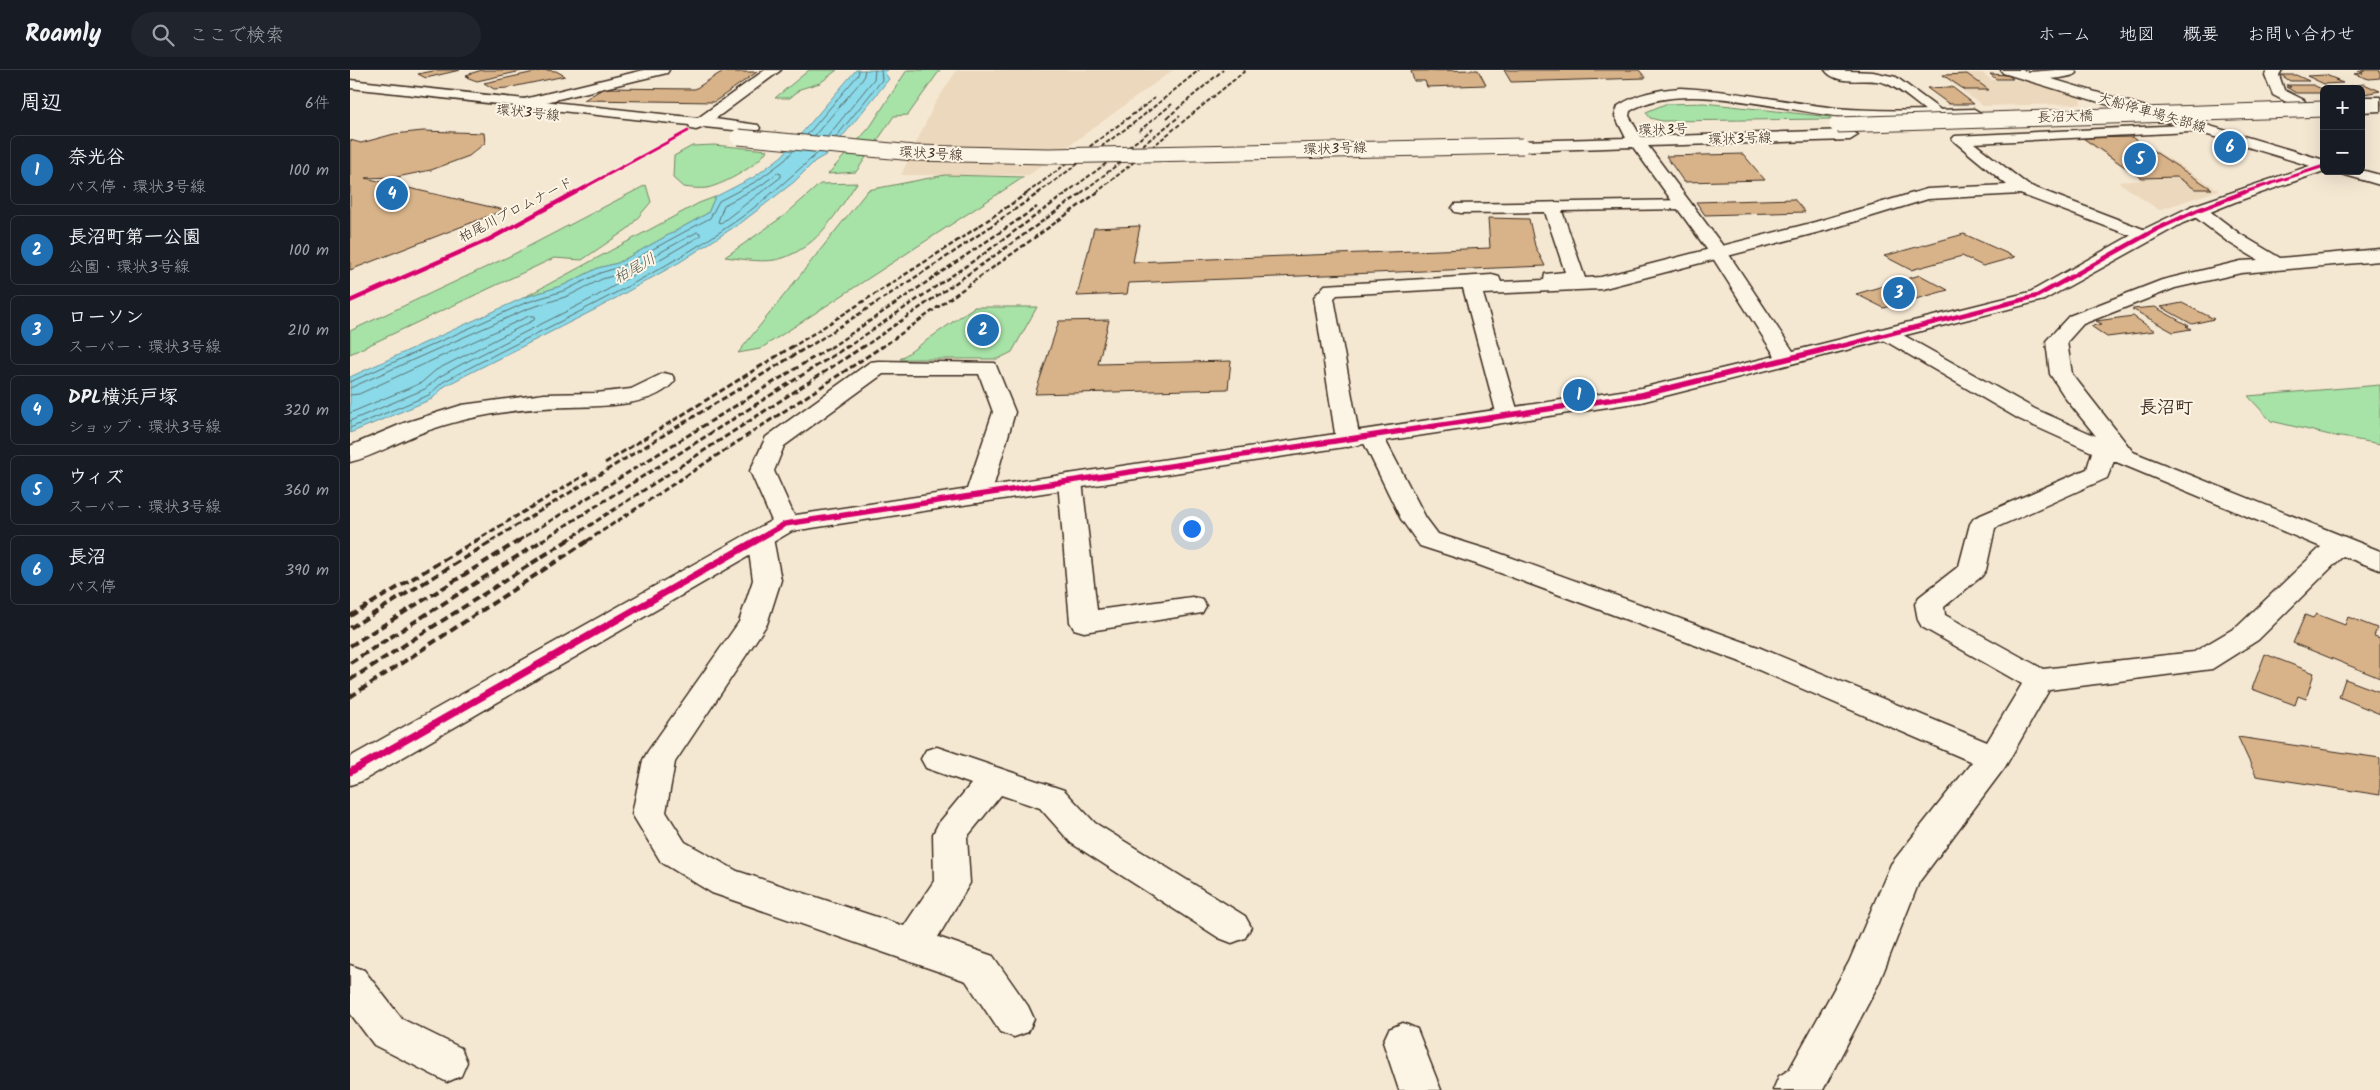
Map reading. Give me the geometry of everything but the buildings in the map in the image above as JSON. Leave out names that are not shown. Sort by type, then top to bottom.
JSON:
[{"type":"street","points":[[525,103],[662,70]]},
{"type":"street","points":[[688,131],[774,70]]},
{"type":"street","points":[[1832,70],[1840,76],[1873,76],[1891,80],[1939,114]]},
{"type":"street","name":"大船停車場矢部線","points":[[2008,70],[2320,164]]},
{"type":"street","points":[[2029,76],[2070,74],[2065,70]]},
{"type":"street","points":[[2275,70],[2272,75],[2278,92],[2299,103]]},
{"type":"street","name":"環状3号線","points":[[350,84],[753,128],[935,145],[1041,148],[1521,140]]},
{"type":"street","points":[[1788,360],[1719,254],[1633,137],[1622,116],[1623,109],[1628,104],[1648,96],[1674,93],[1729,96],[1847,113],[1939,114],[2320,102]]},
{"type":"street","name":"環状3号線","points":[[350,94],[738,137],[904,153],[1030,156],[1633,137],[1850,135],[2320,119]]},
{"type":"street","points":[[2365,101],[2380,100]]},
{"type":"street","points":[[2365,108],[2380,108]]},
{"type":"street","name":"長沼大橋","points":[[1837,125],[2320,109]]},
{"type":"street","points":[[2365,118],[2380,117]]},
{"type":"street","name":"環状3号","points":[[1633,137],[1837,125]]},
{"type":"street","points":[[2145,236],[2022,190],[1960,139],[2205,128]]},
{"type":"street","points":[[350,772],[772,531],[978,495],[1361,439],[1641,395],[1889,335],[2037,296],[2145,236],[2197,210],[2320,166]]},
{"type":"street","points":[[2362,175],[2380,180]]},
{"type":"street","points":[[1508,416],[1472,289],[1602,283],[1719,254],[1927,194],[2022,190]]},
{"type":"street","points":[[1460,208],[1682,204]]},
{"type":"street","points":[[1552,207],[1576,277],[1332,289],[1324,297],[1361,439],[1429,540],[1486,558],[1748,654],[1994,758]]},
{"type":"street","points":[[2197,210],[2234,238],[2274,262]]},
{"type":"street","points":[[2115,453],[2061,374],[2056,341],[2076,320],[2169,284],[2241,267],[2274,262],[2380,255]]},
{"type":"street","points":[[1889,335],[2027,414],[2115,453],[2380,561]]},
{"type":"street","points":[[978,495],[1004,412],[987,368],[878,367],[774,442],[762,471],[772,531],[767,580],[753,624],[659,760],[649,814],[673,852],[725,882],[912,947],[980,968],[1014,1019]]},
{"type":"street","points":[[350,456],[412,428],[462,412],[544,400],[596,400],[637,394],[664,380]]},
{"type":"street","points":[[2115,453],[2098,473],[1983,524],[1972,570],[1928,604],[1932,620],[2039,680],[2201,662],[2248,633],[2339,544]]},
{"type":"street","points":[[1070,482],[1084,622],[1192,606]]},
{"type":"street","points":[[1794,1090],[1804,1084],[1865,971],[1904,875],[1994,758],[2039,680]]},
{"type":"street","points":[[937,759],[1052,799],[1083,833],[1232,927]]},
{"type":"street","points":[[912,947],[952,883],[950,834],[994,780]]},
{"type":"street","points":[[350,982],[388,1032],[447,1062]]},
{"type":"street","points":[[1403,1042],[1420,1090]]},
{"type":"shaded area","points":[[957,70],[1173,70],[1029,175],[901,175],[934,105]]},
{"type":"shaded area","points":[[1982,73],[1992,80],[2024,80],[2080,97],[2081,104],[1983,106],[1940,74]]},
{"type":"shaded area","points":[[2133,136],[2219,190],[2159,210],[2118,182],[2142,180],[2079,137]]},
{"type":"green space","points":[[809,70],[837,70],[820,83],[800,89],[790,98],[775,98]]},
{"type":"green space","points":[[907,70],[940,70],[908,115],[894,116],[856,172],[828,174],[870,127]]},
{"type":"green space","points":[[1704,103],[1830,117],[1831,119],[1662,121],[1650,118],[1646,112],[1665,104]]},
{"type":"green space","points":[[714,145],[767,150],[749,168],[714,186],[707,188],[683,187],[673,178],[674,156],[692,146]]},
{"type":"green space","points":[[945,175],[1024,177],[760,349],[738,353],[868,190]]},
{"type":"green space","points":[[857,183],[826,227],[807,245],[796,252],[783,258],[769,261],[725,257],[785,215],[820,184]]},
{"type":"green space","points":[[646,185],[651,202],[629,228],[582,260],[554,258],[350,354],[350,331],[512,255]]},
{"type":"green space","points":[[715,197],[708,213],[618,263],[598,268],[564,285],[523,298],[699,203]]},
{"type":"green space","points":[[974,307],[1037,307],[1012,352],[998,359],[900,359]]},
{"type":"green space","points":[[2380,385],[2380,444],[2330,435],[2271,421],[2248,396]]},
{"type":"water","name":"柏尾川","points":[[856,70],[888,70],[885,73],[889,79],[829,153],[815,161],[794,182],[742,222],[680,262],[600,307],[445,386],[432,399],[350,433],[350,377],[523,298],[564,285],[598,268],[618,263],[708,213],[715,197],[754,177],[782,156]]},
{"type":"railway","points":[[1038,193],[1139,119],[1199,70]]},
{"type":"railway","points":[[1167,118],[1223,70]]},
{"type":"railway","points":[[1096,193],[1246,70]]},
{"type":"railway","points":[[1027,193],[1155,98]]},
{"type":"railway","points":[[1139,131],[1172,104]]},
{"type":"railway","points":[[1081,193],[1180,116]]},
{"type":"railway","points":[[1066,193],[1153,129]]},
{"type":"railway","points":[[791,348],[954,243],[1029,192]]},
{"type":"railway","points":[[807,348],[951,254],[1040,192]]},
{"type":"railway","points":[[846,348],[985,253],[1068,192]]},
{"type":"railway","points":[[862,348],[1083,192]]},
{"type":"railway","points":[[881,348],[1098,192]]},
{"type":"railway","points":[[830,348],[1037,207]]},
{"type":"railway","points":[[605,463],[793,346]]},
{"type":"railway","points":[[491,541],[809,346]]},
{"type":"railway","points":[[518,541],[832,346]]},
{"type":"railway","points":[[541,541],[848,346]]},
{"type":"railway","points":[[566,541],[864,346]]},
{"type":"railway","points":[[587,541],[883,346]]},
{"type":"railway","points":[[475,541],[590,472]]},
{"type":"railway","points":[[350,616],[477,540]]},
{"type":"railway","points":[[350,628],[494,540]]},
{"type":"railway","points":[[350,646],[520,540]]},
{"type":"railway","points":[[350,663],[543,540]]},
{"type":"railway","points":[[350,680],[568,540]]},
{"type":"railway","points":[[350,697],[589,540]]},
{"type":"cycle path","name":"柏尾川プロムナード","points":[[350,301],[490,239],[688,131]]},
{"type":"cycle path","points":[[350,772],[785,524],[1373,437],[1641,395],[2037,296],[2177,219],[2229,198],[2320,167]]},
{"type":"place","name":"長沼","points":[[2230,147]]},
{"type":"place","name":"ウィズ","points":[[2140,159]]},
{"type":"place","name":"DPL横浜戸塚","points":[[392,194]]},
{"type":"place","name":"ローソン","points":[[1899,293]]},
{"type":"place","name":"長沼町第一公園","points":[[983,330]]},
{"type":"place","name":"奈光谷","points":[[1579,395]]},
{"type":"district","name":"長沼町","points":[[2166,408]]}]
